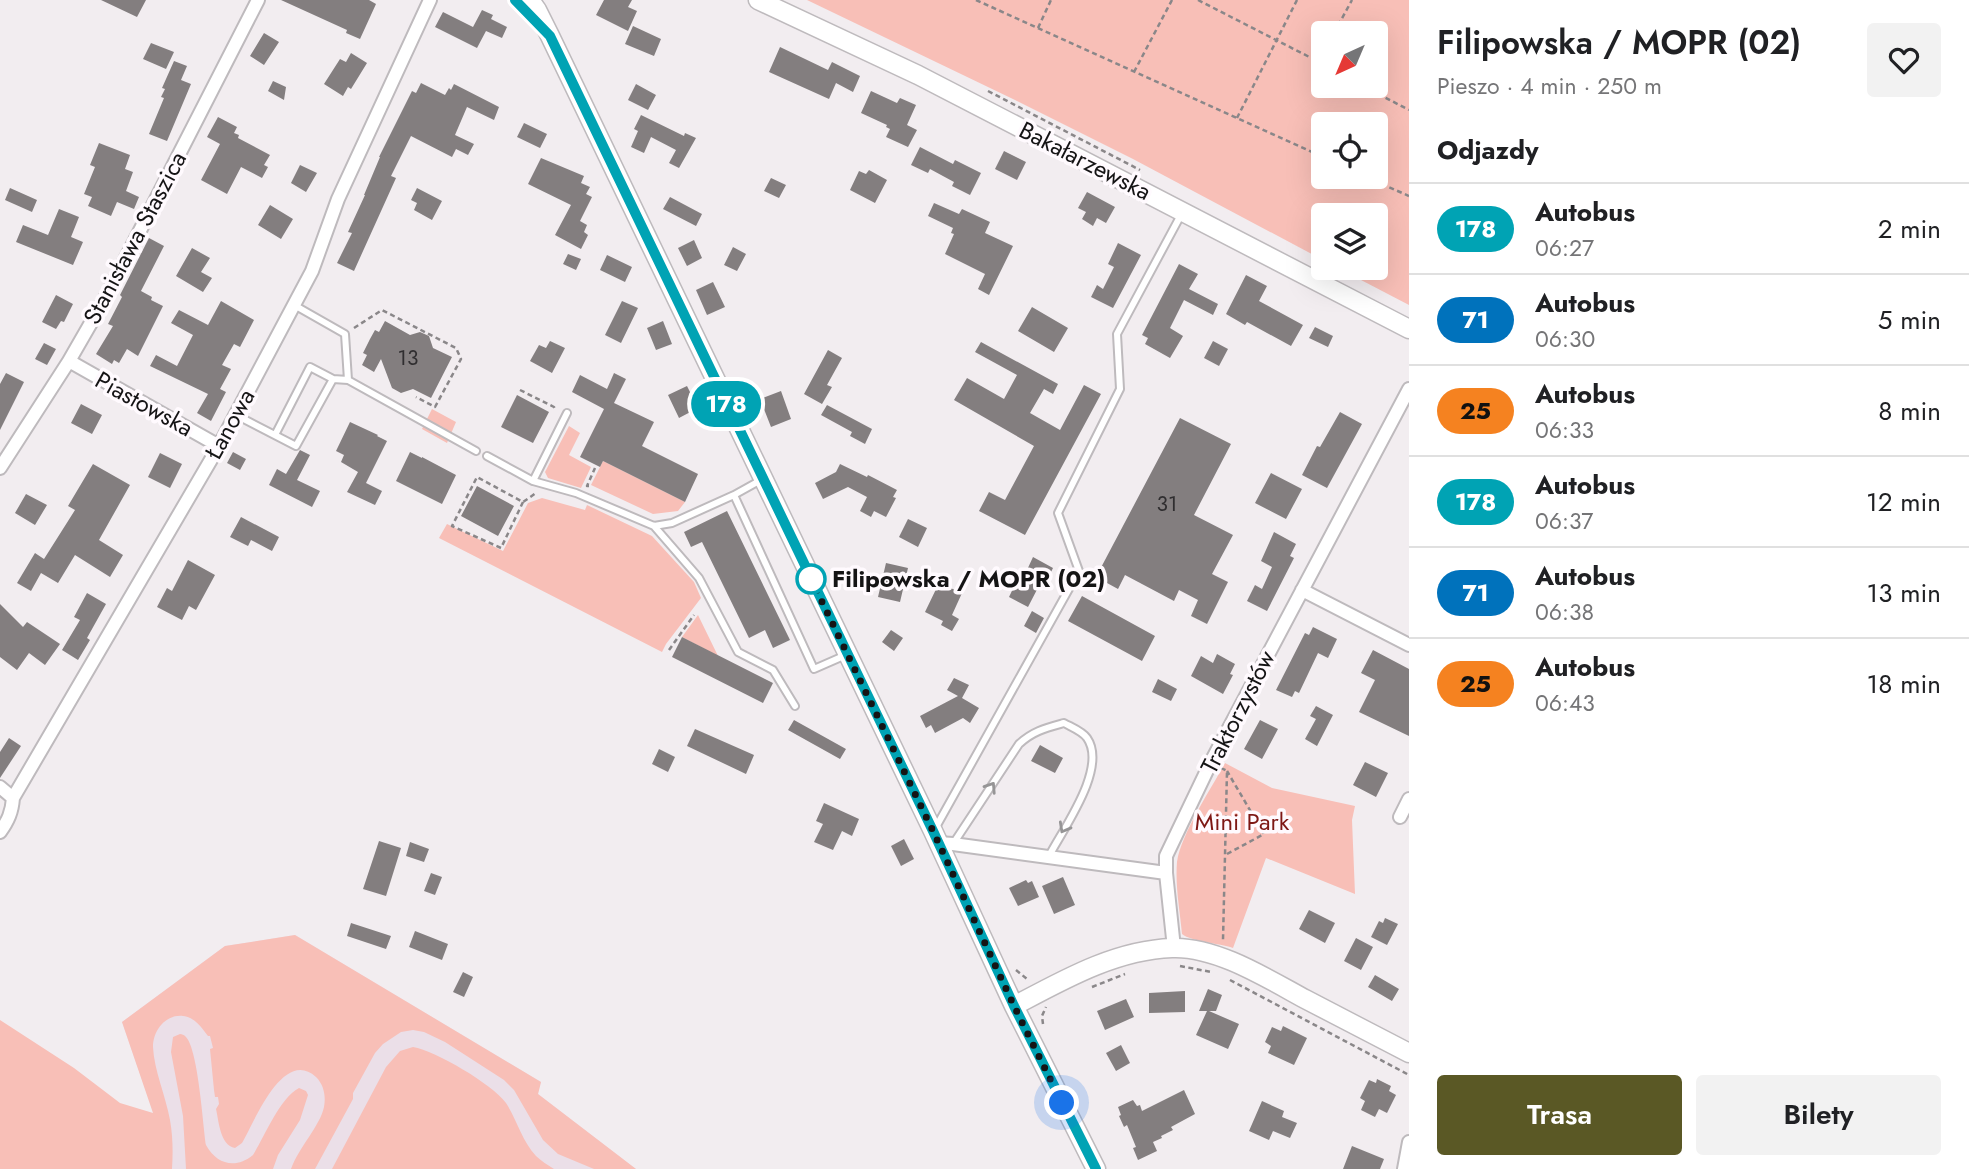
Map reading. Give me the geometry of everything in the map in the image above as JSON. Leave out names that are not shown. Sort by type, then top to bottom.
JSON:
[{"type":"street","name":"Stanisława Staszica","points":[[0,468],[69,361],[107,295],[258,0]]},
{"type":"street","name":"Łanowa","points":[[0,832],[8,822],[13,798],[219,446],[312,271],[338,199],[429,0]]},
{"type":"street","points":[[515,0],[550,36]]},
{"type":"street","points":[[530,0],[550,36],[847,655],[941,839],[1014,1006],[1096,1169]]},
{"type":"street","name":"Bakałarzewska","points":[[758,0],[918,75],[1409,329]]},
{"type":"street","name":"Piastowska","points":[[69,361],[219,446]]},
{"type":"street","name":"Traktorzystów","points":[[1173,956],[1166,856],[1211,762],[1409,389]]},
{"type":"street","points":[[1302,590],[1409,645]]},
{"type":"street","points":[[0,786],[13,798]]},
{"type":"street","points":[[1401,817],[1409,799]]},
{"type":"street","points":[[941,839],[1048,858],[1166,873]]},
{"type":"street","points":[[1014,1006],[1098,964],[1132,955],[1215,954],[1221,966],[1253,971],[1409,1053]]},
{"type":"street","points":[[1404,1169],[1409,1142]]},
{"type":"lane","points":[[941,839],[1079,571],[1058,513],[1120,389],[1117,334],[1183,211]]},
{"type":"lane","points":[[294,305],[345,334],[348,380]]},
{"type":"lane","points":[[275,435],[310,367],[333,379],[348,380],[476,451]]},
{"type":"lane","points":[[236,415],[296,446],[333,379]]},
{"type":"lane","points":[[533,481],[567,413]]},
{"type":"lane","points":[[487,456],[533,481],[586,496],[654,526],[699,578],[738,652],[773,670],[795,706]]},
{"type":"lane","points":[[654,526],[672,523],[762,480]]},
{"type":"lane","points":[[734,495],[814,669],[847,655]]},
{"type":"lane","points":[[941,839],[1019,744],[1030,734],[1064,723],[1087,738],[1092,752],[1092,766],[1087,787],[1048,858]]},
{"type":"path","points":[[976,0],[1311,152]]},
{"type":"path","points":[[1038,28],[1051,0]]},
{"type":"path","points":[[1134,72],[1172,0]]},
{"type":"path","points":[[1198,0],[1311,58]]},
{"type":"path","points":[[1237,118],[1297,0]]},
{"type":"path","points":[[1341,21],[1352,0]]},
{"type":"path","points":[[1386,98],[1409,110]]},
{"type":"path","points":[[1388,187],[1409,196]]},
{"type":"path","points":[[345,334],[382,310],[456,348],[461,359],[435,407],[416,397]]},
{"type":"path","points":[[520,390],[554,407],[559,416]]},
{"type":"path","points":[[523,502],[477,477],[452,526],[501,548],[523,502],[537,493]]},
{"type":"path","points":[[669,650],[694,615]]},
{"type":"path","points":[[1211,762],[1227,771],[1264,834],[1225,855]]},
{"type":"path","points":[[1173,956],[1221,966],[1227,771]]},
{"type":"path","points":[[1084,990],[1133,971]]},
{"type":"path","points":[[1231,980],[1409,1075]]},
{"type":"shaded area","points":[[295,935],[541,1082],[538,1094],[636,1169],[158,1169],[164,1143],[122,1022],[225,946]]},
{"type":"green space","points":[[807,0],[1409,0],[1409,305],[1361,280],[1388,280],[1388,203],[1311,203],[1311,254],[1133,159]]},
{"type":"green space","points":[[432,409],[456,422],[447,443],[422,429]]},
{"type":"green space","points":[[569,426],[580,433],[569,455],[591,467],[581,488],[548,478],[545,472]]},
{"type":"green space","points":[[603,461],[685,502],[678,511],[653,514],[591,485]]},
{"type":"green space","points":[[542,498],[585,510],[587,505],[652,536],[694,582],[701,598],[662,652],[439,538],[447,524],[503,551],[528,503]]},
{"type":"green space","points":[[698,615],[718,656],[682,637]]},
{"type":"green space","name":"Mini Park","points":[[1225,763],[1272,788],[1355,806],[1352,820],[1355,894],[1266,858],[1233,948],[1192,939],[1182,934],[1177,880],[1177,862],[1184,838]]},
{"type":"green space","points":[[295,935],[541,1082],[538,1094],[636,1169],[594,1169],[558,1154],[543,1140],[514,1090],[504,1080],[445,1042],[413,1030],[401,1032],[375,1053],[315,1169],[291,1169],[322,1114],[324,1095],[319,1080],[304,1070],[292,1072],[281,1079],[262,1105],[242,1143],[235,1148],[230,1146],[221,1132],[216,1109],[219,1104],[214,1090],[210,1049],[213,1048],[210,1036],[195,1021],[177,1016],[166,1020],[158,1029],[153,1047],[171,1126],[172,1169],[0,1169],[0,1020],[74,1068],[120,1103],[153,1113],[122,1022],[225,946]]},
{"type":"green space","points":[[180,1034],[190,1043],[193,1054],[206,1145],[221,1161],[240,1162],[253,1155],[285,1100],[299,1088],[306,1091],[308,1095],[300,1120],[278,1155],[273,1169],[186,1169],[183,1116],[171,1052],[173,1037]]},
{"type":"green space","points":[[413,1047],[449,1061],[499,1095],[531,1150],[554,1169],[332,1169],[386,1067],[400,1051]]},
{"type":"building","points":[[101,0],[146,0],[137,17]]},
{"type":"building","points":[[281,0],[369,0],[376,4],[360,39],[346,33],[347,30]]},
{"type":"building","points":[[604,0],[632,0],[628,7],[637,11],[628,31],[596,15]]},
{"type":"building","points":[[482,10],[493,15],[491,19],[507,27],[502,38],[486,31],[477,48],[435,27],[443,12],[473,27]]},
{"type":"building","points":[[633,26],[661,39],[654,56],[625,44]]},
{"type":"building","points":[[264,33],[279,42],[264,65],[250,56]]},
{"type":"building","points":[[151,43],[174,52],[166,69],[143,59]]},
{"type":"building","points":[[780,47],[828,70],[832,62],[860,76],[853,92],[836,83],[829,99],[769,72]]},
{"type":"building","points":[[351,53],[367,63],[351,89],[348,87],[343,96],[324,84],[340,59],[346,62]]},
{"type":"building","points":[[174,61],[187,66],[181,80],[191,84],[167,141],[149,134],[164,98],[161,97],[165,89],[162,88]]},
{"type":"building","points":[[273,81],[286,87],[284,100],[268,91]]},
{"type":"building","points":[[421,83],[445,95],[454,84],[499,107],[494,120],[467,107],[455,135],[474,144],[468,155],[456,149],[452,157],[411,136],[391,176],[396,178],[354,271],[337,263],[352,233],[348,232],[379,157],[412,91],[416,93]]},
{"type":"building","points":[[636,84],[656,95],[648,110],[628,100]]},
{"type":"building","points":[[871,91],[897,103],[900,98],[916,105],[907,125],[917,130],[908,147],[886,137],[890,129],[887,125],[861,113]]},
{"type":"building","points":[[641,115],[684,136],[685,133],[696,138],[679,168],[669,163],[676,150],[651,137],[644,153],[631,147],[638,131],[634,129]]},
{"type":"building","points":[[218,117],[237,127],[234,133],[239,135],[238,138],[270,155],[264,165],[268,167],[262,178],[241,167],[227,194],[201,180],[220,144],[207,137]]},
{"type":"building","points":[[524,123],[547,134],[540,148],[517,137]]},
{"type":"building","points":[[99,143],[130,155],[125,169],[133,172],[126,191],[139,197],[134,209],[117,202],[111,216],[88,206],[92,197],[84,194],[95,167],[90,165]]},
{"type":"building","points":[[920,147],[953,164],[955,160],[981,173],[970,195],[952,186],[954,182],[930,169],[928,173],[911,165]]},
{"type":"building","points":[[1004,151],[1026,162],[1017,180],[995,169]]},
{"type":"building","points":[[541,158],[584,176],[581,183],[590,187],[586,194],[592,197],[580,221],[587,225],[584,232],[588,235],[581,249],[555,235],[571,205],[528,184]]},
{"type":"building","points":[[300,165],[317,173],[306,192],[291,183]]},
{"type":"building","points":[[869,170],[887,180],[875,203],[850,190],[859,171],[866,174]]},
{"type":"building","points":[[771,178],[786,185],[779,198],[764,191]]},
{"type":"building","points":[[10,188],[37,200],[32,212],[5,200]]},
{"type":"building","points":[[417,188],[442,201],[432,220],[414,210],[417,203],[411,200]]},
{"type":"building","points":[[1087,192],[1115,207],[1106,223],[1097,218],[1093,226],[1082,219],[1086,212],[1078,208]]},
{"type":"building","points":[[670,197],[702,214],[696,226],[663,209]]},
{"type":"building","points":[[934,203],[959,214],[962,209],[990,222],[985,233],[1013,246],[989,295],[978,289],[985,274],[945,254],[954,234],[951,233],[953,228],[928,216]]},
{"type":"building","points":[[270,205],[293,219],[281,239],[258,225]]},
{"type":"building","points":[[59,209],[79,217],[71,237],[83,242],[73,265],[16,242],[23,225],[48,235]]},
{"type":"building","points":[[149,238],[164,246],[141,291],[163,306],[138,356],[127,349],[119,363],[114,360],[112,364],[96,354],[113,326],[108,324]]},
{"type":"building","points":[[694,240],[702,258],[687,266],[678,248]]},
{"type":"building","points":[[1118,243],[1141,255],[1113,308],[1091,297],[1097,285],[1103,289],[1114,267],[1108,264]]},
{"type":"building","points":[[733,247],[746,254],[737,271],[724,265]]},
{"type":"building","points":[[192,248],[210,258],[201,272],[212,278],[203,292],[176,276]]},
{"type":"building","points":[[568,254],[581,259],[576,270],[563,264]]},
{"type":"building","points":[[607,255],[632,267],[625,282],[600,270]]},
{"type":"building","points":[[1179,264],[1198,274],[1189,289],[1218,304],[1213,315],[1184,300],[1170,328],[1183,336],[1170,358],[1145,344],[1148,338],[1142,335]]},
{"type":"building","points":[[1246,275],[1267,286],[1259,301],[1303,325],[1291,346],[1226,314]]},
{"type":"building","points":[[713,282],[725,307],[707,315],[696,290]]},
{"type":"building","points":[[56,295],[73,304],[64,322],[61,321],[56,329],[42,322]]},
{"type":"building","points":[[221,301],[254,320],[240,347],[234,344],[222,365],[231,369],[220,389],[226,392],[211,421],[197,413],[208,394],[150,366],[156,355],[177,366],[193,335],[171,323],[179,310],[208,325]]},
{"type":"building","points":[[622,301],[638,308],[621,343],[605,335]]},
{"type":"building","points":[[1032,307],[1068,328],[1054,352],[1018,331]]},
{"type":"building","points":[[385,321],[410,335],[420,332],[429,336],[433,348],[452,357],[431,398],[413,389],[401,393],[392,388],[381,359],[374,372],[362,365],[367,355],[363,353],[370,339],[375,330],[379,332]]},
{"type":"building","points":[[663,321],[672,344],[656,350],[647,328]]},
{"type":"building","points":[[1315,327],[1333,336],[1328,347],[1309,338]]},
{"type":"building","points":[[550,341],[565,348],[552,373],[530,361],[539,345],[546,348]]},
{"type":"building","points":[[1213,341],[1228,349],[1219,366],[1204,358]]},
{"type":"building","points":[[981,342],[1058,384],[1053,394],[1044,389],[1030,413],[1060,430],[1084,385],[1101,394],[1025,535],[979,511],[989,492],[1005,500],[1034,446],[954,400],[967,378],[1004,399],[1017,375],[975,352]]},
{"type":"building","points":[[44,343],[56,349],[47,365],[35,359]]},
{"type":"building","points":[[828,350],[842,358],[827,385],[832,387],[822,404],[804,394]]},
{"type":"building","points":[[6,373],[24,382],[0,430],[0,384]]},
{"type":"building","points":[[614,373],[626,379],[614,403],[654,422],[642,446],[698,474],[685,502],[603,461],[600,467],[580,457],[604,409],[572,392],[580,375],[607,389]]},
{"type":"building","points":[[687,386],[698,408],[679,418],[668,395]]},
{"type":"building","points":[[781,391],[791,419],[771,427],[760,399]]},
{"type":"building","points":[[517,395],[549,412],[533,443],[501,427]]},
{"type":"building","points":[[81,404],[102,415],[92,434],[71,423]]},
{"type":"building","points":[[827,405],[872,429],[865,444],[850,436],[852,432],[821,415]]},
{"type":"building","points":[[1340,412],[1362,424],[1327,488],[1302,475],[1317,446],[1320,447]]},
{"type":"building","points":[[1180,418],[1231,444],[1194,515],[1233,535],[1212,574],[1228,582],[1207,624],[1191,616],[1198,600],[1179,590],[1174,601],[1125,575],[1118,589],[1096,577]]},
{"type":"building","points":[[350,422],[387,441],[366,483],[382,491],[375,505],[347,492],[358,472],[341,462],[344,455],[336,451]]},
{"type":"building","points":[[300,450],[310,455],[297,480],[320,491],[312,507],[269,485],[277,469],[286,474]]},
{"type":"building","points":[[233,452],[246,459],[240,470],[227,463]]},
{"type":"building","points":[[410,452],[456,475],[442,504],[396,481]]},
{"type":"building","points":[[160,453],[182,464],[170,488],[148,477]]},
{"type":"building","points":[[93,464],[130,485],[99,540],[123,555],[110,577],[75,555],[58,583],[41,573],[31,591],[17,583],[35,553],[44,559],[75,510],[68,506]]},
{"type":"building","points":[[840,464],[897,490],[886,517],[874,511],[871,517],[860,511],[867,497],[848,487],[823,499],[815,483],[836,472]]},
{"type":"building","points":[[1271,473],[1302,489],[1286,519],[1255,503]]},
{"type":"building","points":[[477,486],[514,506],[498,536],[461,516]]},
{"type":"building","points":[[26,494],[47,505],[35,525],[15,513]]},
{"type":"building","points":[[727,511],[790,640],[773,648],[765,630],[749,638],[702,542],[691,547],[684,532]]},
{"type":"building","points":[[241,517],[279,537],[272,551],[251,540],[248,546],[230,537]]},
{"type":"building","points":[[908,519],[927,528],[918,547],[899,537]]},
{"type":"building","points":[[1274,532],[1296,544],[1290,556],[1294,558],[1267,611],[1247,601],[1255,585],[1262,589],[1272,567],[1261,561]]},
{"type":"building","points":[[1033,557],[1053,568],[1047,580],[1043,578],[1028,607],[1009,597],[1023,568],[1027,570]]},
{"type":"building","points":[[188,560],[215,575],[196,610],[189,606],[182,620],[157,607],[167,588],[172,591]]},
{"type":"building","points":[[886,563],[908,568],[900,602],[878,597]]},
{"type":"building","points":[[939,583],[962,593],[952,615],[959,619],[952,631],[941,625],[943,621],[925,612]]},
{"type":"building","points":[[87,593],[106,604],[78,660],[62,650],[80,620],[74,617]]},
{"type":"building","points":[[1082,596],[1155,636],[1142,661],[1068,621]]},
{"type":"building","points":[[0,604],[23,627],[27,622],[60,644],[45,665],[29,653],[17,670],[0,657]]},
{"type":"building","points":[[1032,611],[1044,618],[1036,633],[1024,626]]},
{"type":"building","points":[[1313,627],[1337,639],[1328,658],[1318,653],[1299,693],[1295,691],[1292,697],[1276,690],[1305,633],[1309,635]]},
{"type":"building","points":[[891,630],[903,638],[894,651],[882,642]]},
{"type":"building","points":[[682,637],[773,683],[763,703],[672,657]]},
{"type":"building","points":[[1373,650],[1409,669],[1409,736],[1359,712],[1375,680],[1361,673]]},
{"type":"building","points":[[1217,654],[1235,664],[1230,674],[1233,675],[1223,694],[1191,676],[1201,656],[1213,663]]},
{"type":"building","points":[[954,678],[969,685],[962,698],[979,708],[970,723],[963,718],[935,733],[931,725],[926,728],[920,716],[958,696],[947,690]]},
{"type":"building","points":[[1158,679],[1177,689],[1171,701],[1152,692]]},
{"type":"building","points":[[1316,706],[1333,715],[1317,746],[1305,739],[1316,719],[1310,716]]},
{"type":"building","points":[[794,720],[846,749],[840,759],[788,730]]},
{"type":"building","points":[[1260,720],[1278,729],[1262,759],[1244,749]]},
{"type":"building","points":[[695,729],[754,755],[746,774],[687,746]]},
{"type":"building","points":[[9,738],[21,746],[0,778],[0,752]]},
{"type":"building","points":[[1040,745],[1063,758],[1055,773],[1031,761]]},
{"type":"building","points":[[659,749],[675,757],[668,772],[652,764]]},
{"type":"building","points":[[1365,762],[1388,773],[1376,797],[1353,785]]},
{"type":"building","points":[[824,803],[859,819],[852,836],[842,831],[833,850],[814,842],[823,824],[816,821]]},
{"type":"building","points":[[904,839],[914,859],[901,866],[891,846]]},
{"type":"building","points":[[379,841],[401,848],[386,896],[363,889]]},
{"type":"building","points":[[410,842],[429,849],[424,862],[406,856]]},
{"type":"building","points":[[431,873],[442,877],[435,895],[424,891]]},
{"type":"building","points":[[1063,877],[1075,905],[1054,914],[1042,886]]},
{"type":"building","points":[[1026,880],[1028,883],[1032,881],[1039,897],[1018,906],[1009,888]]},
{"type":"building","points":[[1309,910],[1335,923],[1325,943],[1299,929]]},
{"type":"building","points":[[1385,918],[1398,924],[1387,945],[1371,937],[1379,921],[1383,923]]},
{"type":"building","points":[[351,923],[391,936],[386,949],[347,936]]},
{"type":"building","points":[[415,931],[448,944],[442,960],[409,947]]},
{"type":"building","points":[[1356,938],[1373,947],[1361,970],[1344,961]]},
{"type":"building","points":[[463,972],[473,977],[464,997],[453,992]]},
{"type":"building","points":[[1375,975],[1399,989],[1392,1001],[1368,987]]},
{"type":"building","points":[[1208,989],[1222,995],[1216,1011],[1209,1011],[1239,1024],[1228,1049],[1196,1035],[1207,1011],[1199,1011]]},
{"type":"building","points":[[1185,991],[1185,1012],[1149,1013],[1149,993]]},
{"type":"building","points":[[1126,999],[1134,1017],[1105,1030],[1097,1011]]},
{"type":"building","points":[[1283,1026],[1307,1038],[1294,1065],[1268,1053],[1271,1046],[1265,1042],[1272,1027],[1281,1031]]},
{"type":"building","points":[[1121,1045],[1130,1063],[1116,1071],[1106,1053]]},
{"type":"building","points":[[1377,1079],[1391,1086],[1389,1091],[1396,1095],[1387,1113],[1379,1109],[1375,1117],[1361,1110],[1365,1101],[1360,1098],[1369,1080],[1376,1083]]},
{"type":"building","points":[[1184,1090],[1195,1114],[1171,1127],[1173,1130],[1153,1142],[1157,1151],[1138,1160],[1133,1148],[1136,1147],[1127,1125],[1124,1127],[1119,1116],[1118,1107],[1133,1100],[1137,1106],[1140,1105],[1142,1111]]},
{"type":"building","points":[[1262,1101],[1284,1111],[1282,1117],[1297,1123],[1290,1138],[1273,1131],[1269,1140],[1249,1131]]},
{"type":"building","points":[[1352,1146],[1384,1159],[1380,1169],[1343,1169]]},
{"type":"bus line","name":"178","points":[[515,0],[550,36],[933,831],[1014,1006],[1096,1169]]},
{"type":"place","name":"Filipowska / MOPR (02)","points":[[811,579]]},
{"type":"route","points":[[811,579],[1062,1103]]}]
